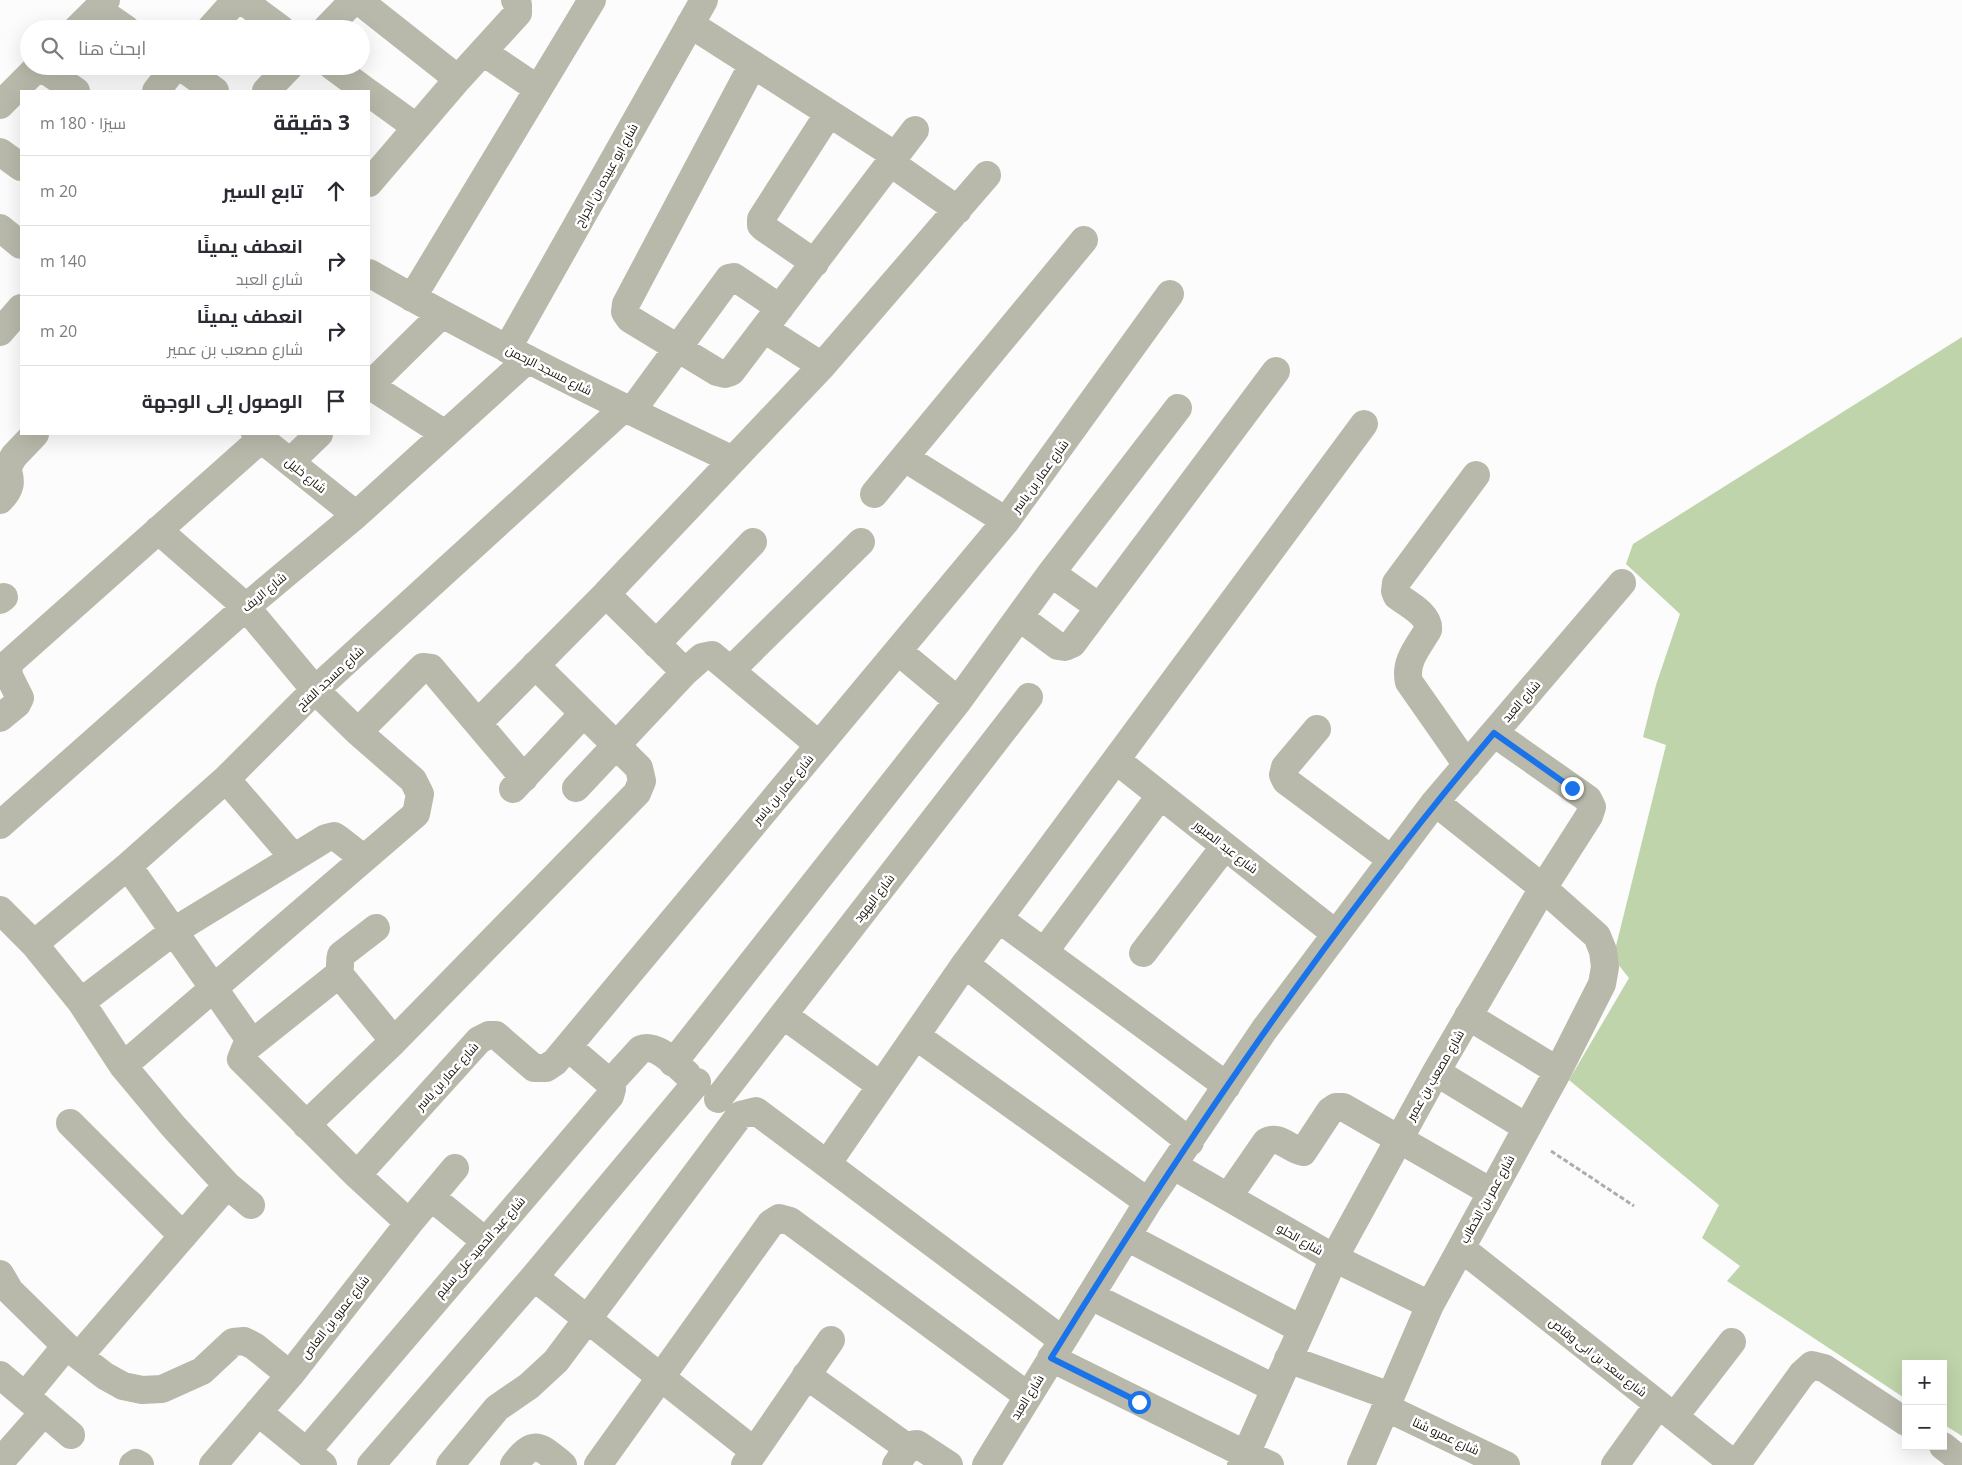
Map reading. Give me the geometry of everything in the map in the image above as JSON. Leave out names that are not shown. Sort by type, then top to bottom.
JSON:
[{"type":"street","points":[[218,20],[236,0]]},
{"type":"street","points":[[242,0],[269,20]]},
{"type":"street","points":[[335,20],[354,0]]},
{"type":"street","points":[[358,0],[458,80]]},
{"type":"street","points":[[370,181],[518,13],[518,5],[515,0]]},
{"type":"street","points":[[412,298],[592,0]]},
{"type":"street","name":"شارع ابو عبيده بن الجراح","points":[[518,354],[704,0]]},
{"type":"street","points":[[86,20],[102,4],[117,20]]},
{"type":"street","points":[[690,24],[829,113],[893,159],[958,210]]},
{"type":"street","points":[[483,52],[538,89]]},
{"type":"street","points":[[753,64],[626,304],[625,312],[630,319],[717,372],[725,374],[732,372],[915,130]]},
{"type":"street","points":[[0,105],[30,75]]},
{"type":"street","points":[[52,75],[75,90]]},
{"type":"street","points":[[157,90],[170,75]]},
{"type":"street","points":[[191,75],[214,90]]},
{"type":"street","points":[[267,90],[281,75]]},
{"type":"street","points":[[344,75],[365,90]]},
{"type":"street","points":[[370,93],[416,127]]},
{"type":"street","points":[[814,263],[764,228],[761,225],[761,219],[829,113]]},
{"type":"street","points":[[0,152],[20,166]]},
{"type":"street","points":[[478,723],[606,594],[822,366],[958,210],[986,175]]},
{"type":"street","points":[[0,228],[20,244]]},
{"type":"street","points":[[874,494],[1084,240]]},
{"type":"street","name":"شارع مسجد الرحمن","points":[[370,274],[442,314],[627,410],[733,460]]},
{"type":"street","name":"شارع مسجد الفتح","points":[[34,944],[128,866],[226,779],[315,690],[627,410],[679,348],[729,278],[734,277],[772,318]]},
{"type":"street","name":"شارع عمار بن ياسر","points":[[356,1175],[479,1040],[489,1035],[496,1035],[534,1068],[546,1068],[555,1062],[1006,521],[1170,294]]},
{"type":"street","points":[[0,332],[20,309]]},
{"type":"street","points":[[370,384],[442,314]]},
{"type":"street","points":[[772,318],[822,366]]},
{"type":"street","name":"شارع الريف","points":[[0,825],[246,607],[356,516],[445,434],[518,354]]},
{"type":"street","points":[[1019,617],[1058,646],[1072,644],[1276,371]]},
{"type":"street","points":[[370,386],[445,434]]},
{"type":"street","points":[[673,1063],[958,701],[1051,573],[1178,408]]},
{"type":"street","points":[[827,1164],[965,964],[1364,424]]},
{"type":"street","points":[[0,500],[6,494],[11,480],[4,465],[34,435]]},
{"type":"street","points":[[290,462],[318,435]]},
{"type":"street","points":[[0,718],[17,704],[20,698],[8,674],[10,662],[158,530],[258,436]]},
{"type":"street","name":"شارع خليل","points":[[258,436],[356,516]]},
{"type":"street","points":[[905,458],[1006,521]]},
{"type":"street","points":[[1467,764],[1409,682],[1408,664],[1429,625],[1426,619],[1397,596],[1395,591],[1396,583],[1476,475]]},
{"type":"street","points":[[123,1066],[416,814],[420,794],[413,780],[358,732],[315,690],[246,607],[158,530]]},
{"type":"street","points":[[656,644],[753,542]]},
{"type":"street","points":[[731,670],[861,542]]},
{"type":"street","points":[[1051,573],[1099,607]]},
{"type":"street","name":"شارع العبد","points":[[986,1465],[1092,1296],[1148,1202],[1264,1030],[1435,802],[1622,583]]},
{"type":"street","points":[[606,594],[685,672]]},
{"type":"street","points":[[898,651],[958,701]]},
{"type":"street","points":[[576,788],[685,672],[702,657],[712,655],[819,745]]},
{"type":"street","points":[[306,1125],[394,1041],[637,793],[642,781],[639,768],[536,665]]},
{"type":"street","points":[[358,732],[423,667],[427,666],[432,668],[478,723],[518,783],[583,714]]},
{"type":"street","name":"شارع اليهود","points":[[450,1465],[497,1408],[529,1386],[556,1361],[587,1319],[729,1107],[783,1015],[1029,697]]},
{"type":"street","points":[[1317,729],[1285,767],[1283,775],[1286,781],[1392,860]]},
{"type":"street","name":"شارع مصعب بن عمير","points":[[1243,1460],[1334,1258],[1468,1016],[1543,888],[1589,816],[1592,807],[1588,799],[1494,733]]},
{"type":"street","name":"شارع عبد الصبور","points":[[1116,760],[1336,934]]},
{"type":"street","points":[[226,779],[294,858]]},
{"type":"street","points":[[1044,952],[1160,796]]},
{"type":"street","points":[[1435,802],[1543,888]]},
{"type":"street","points":[[80,1002],[174,931],[326,838],[334,836],[363,858]]},
{"type":"street","points":[[1143,954],[1225,846]]},
{"type":"street","points":[[128,866],[252,1043]]},
{"type":"street","name":"شارع عمر بن الخطاب","points":[[1361,1465],[1430,1305],[1558,1071],[1602,984],[1605,967],[1603,951],[1597,936],[1543,888]]},
{"type":"street","points":[[999,918],[1227,1086]]},
{"type":"street","points":[[5,924],[34,944],[80,1002],[123,1066],[173,1126],[227,1185],[251,1205]]},
{"type":"street","points":[[376,928],[341,955],[339,974],[252,1043],[242,1052],[240,1060],[356,1175],[409,1223]]},
{"type":"street","points":[[965,964],[1190,1142]]},
{"type":"street","points":[[339,974],[394,1041]]},
{"type":"street","points":[[783,1015],[881,1086]]},
{"type":"street","points":[[1468,1016],[1558,1071]]},
{"type":"street","points":[[916,1036],[1148,1202]]},
{"type":"street","points":[[568,1047],[610,1083],[641,1050],[647,1047],[654,1048],[729,1107],[756,1111],[827,1164],[1057,1349],[1243,1460],[1270,1465]]},
{"type":"street","points":[[1436,1072],[1525,1130]]},
{"type":"street","points":[[371,1465],[534,1277],[697,1082]]},
{"type":"street","name":"شارع عبد الحميد على سليم","points":[[315,1458],[485,1241],[610,1096],[612,1089],[610,1083]]},
{"type":"street","points":[[1228,1198],[1266,1142],[1272,1139],[1277,1140],[1303,1152],[1330,1111],[1336,1107],[1343,1107],[1491,1192]]},
{"type":"street","points":[[70,1123],[183,1236]]},
{"type":"street","name":"شارع الحلو","points":[[1174,1166],[1334,1258],[1430,1305]]},
{"type":"street","name":"شارع عمرو بن العاص","points":[[213,1465],[290,1375],[409,1223],[455,1168]]},
{"type":"street","points":[[0,1462],[35,1404],[72,1351],[183,1236],[227,1185]]},
{"type":"street","points":[[431,1197],[485,1241]]},
{"type":"street","points":[[598,1465],[771,1222],[780,1218],[790,1221],[1028,1396]]},
{"type":"street","points":[[1127,1237],[1301,1329]]},
{"type":"street","name":"شارع سعد بن ابى وقاص","points":[[1461,1248],[1735,1465]]},
{"type":"street","points":[[0,1274],[10,1291],[72,1351],[105,1376],[123,1386],[142,1390],[162,1389],[202,1371],[232,1342],[244,1342],[254,1346],[290,1375]]},
{"type":"street","points":[[534,1277],[660,1378],[749,1458],[831,1340]]},
{"type":"street","points":[[1092,1296],[1274,1388]]},
{"type":"street","points":[[1615,1465],[1732,1342]]},
{"type":"street","name":"شارع عمرو شتا","points":[[1288,1358],[1387,1402],[1506,1465]]},
{"type":"street","points":[[1735,1465],[1802,1374],[1812,1365],[1824,1368],[1902,1419]]},
{"type":"street","points":[[0,1375],[71,1435]]},
{"type":"street","points":[[806,1375],[902,1456],[912,1444],[918,1444],[949,1465]]},
{"type":"street","points":[[258,1412],[315,1458]]},
{"type":"street","points":[[514,1465],[523,1452],[535,1447],[543,1449],[563,1465]]},
{"type":"street","points":[[1947,1449],[1962,1461]]},
{"type":"street","points":[[133,1465],[136,1463],[140,1465]]},
{"type":"path","points":[[1525,1130],[1634,1206]]},
{"type":"green space","points":[[1962,337],[1962,1436],[1947,1427],[1947,1360],[1902,1360],[1902,1396],[1727,1281],[1740,1266],[1702,1238],[1719,1205],[1569,1080],[1629,978],[1613,958],[1666,745],[1643,737],[1656,685],[1680,614],[1626,564],[1633,544]]},
{"type":"route","points":[[1139,1402],[1051,1358],[1092,1296],[1148,1202],[1264,1030],[1435,802],[1494,733],[1572,788]]}]
